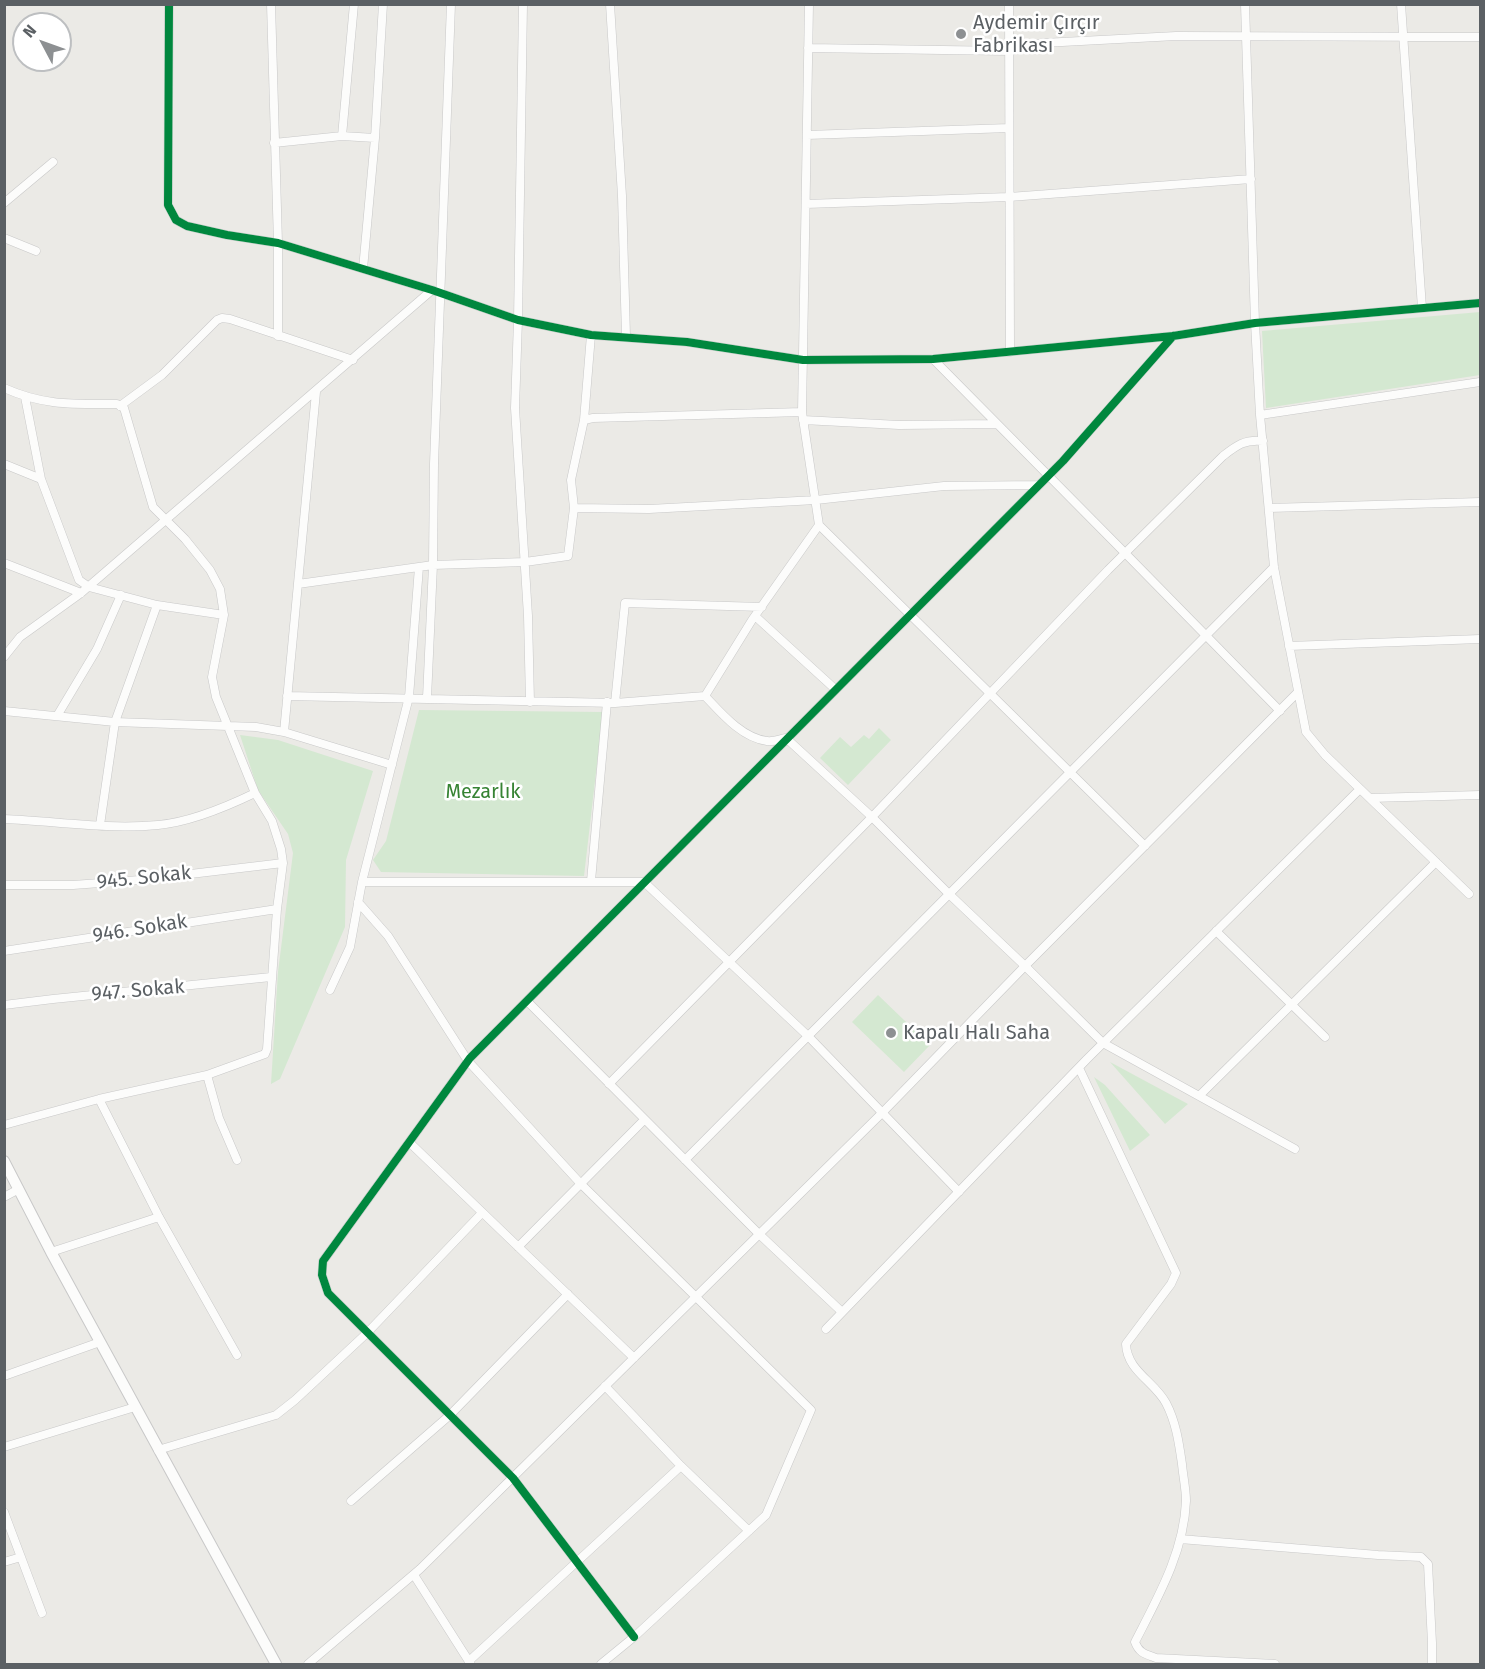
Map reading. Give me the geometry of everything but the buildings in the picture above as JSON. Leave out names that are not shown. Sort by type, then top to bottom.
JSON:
[{"type":"street","points":[[169,4],[168,205],[176,220],[187,226],[278,243],[432,290],[518,320],[591,335],[687,342],[804,360],[933,359],[1173,336],[1256,323],[1480,303]]},
{"type":"street","points":[[271,4],[278,243],[278,336]]},
{"type":"street","points":[[342,136],[354,4]]},
{"type":"street","points":[[363,269],[375,138],[383,4]]},
{"type":"street","points":[[427,698],[451,4]]},
{"type":"street","points":[[523,4],[515,408],[531,702]]},
{"type":"street","points":[[610,4],[622,196],[626,336]]},
{"type":"street","points":[[809,4],[803,416],[819,525],[1145,846]]},
{"type":"street","points":[[1008,4],[1010,352]]},
{"type":"street","points":[[1245,4],[1260,415],[1274,567],[1306,732],[1325,755],[1469,894]]},
{"type":"street","points":[[1401,4],[1422,308]]},
{"type":"street","points":[[808,48],[1009,51],[1043,43],[1176,36],[1480,37]]},
{"type":"street","points":[[807,135],[1010,128]]},
{"type":"street","points":[[274,143],[342,136],[375,138]]},
{"type":"street","points":[[4,203],[53,162]]},
{"type":"street","points":[[806,204],[1009,197],[1251,179]]},
{"type":"street","points":[[4,238],[36,252]]},
{"type":"street","points":[[4,657],[20,637],[89,587],[432,290]]},
{"type":"street","points":[[120,406],[162,375],[222,318],[353,360]]},
{"type":"street","points":[[298,584],[433,565],[525,562],[568,556],[574,508],[571,480],[584,420],[591,335]]},
{"type":"street","points":[[634,1637],[513,1478],[328,1293],[322,1275],[323,1260],[468,1060],[1048,476],[1173,336]]},
{"type":"street","points":[[933,359],[1280,711]]},
{"type":"street","points":[[1260,415],[1480,382]]},
{"type":"street","points":[[4,388],[25,397],[52,403],[124,408],[153,507],[210,570],[220,589],[224,615],[212,677],[216,696],[255,793],[272,821],[283,863],[265,1054],[207,1075],[99,1099],[4,1125]]},
{"type":"street","points":[[284,732],[316,392]]},
{"type":"street","points":[[25,397],[41,479],[79,580],[89,587],[157,604],[224,615]]},
{"type":"street","points":[[584,420],[593,418],[803,416],[899,425],[997,424]]},
{"type":"street","points":[[609,1084],[872,817],[1125,553],[1223,456],[1241,442],[1249,439],[1263,441]]},
{"type":"street","points":[[4,464],[41,479]]},
{"type":"street","points":[[574,508],[649,509],[816,500],[916,488],[1039,485]]},
{"type":"street","points":[[1269,508],[1480,502]]},
{"type":"street","points":[[705,696],[755,616],[819,525]]},
{"type":"street","points":[[4,563],[81,593]]},
{"type":"street","points":[[330,990],[350,947],[362,882],[409,697],[418,567]]},
{"type":"street","points":[[685,1160],[1274,567]]},
{"type":"street","points":[[57,716],[98,649],[121,595]]},
{"type":"street","points":[[591,881],[611,702],[625,603],[762,607]]},
{"type":"street","points":[[100,825],[115,722],[157,604]]},
{"type":"street","points":[[755,616],[835,689]]},
{"type":"street","points":[[1289,646],[1480,639]]},
{"type":"street","points":[[308,1665],[414,1575],[513,1478],[882,1113],[1298,692]]},
{"type":"street","points":[[287,696],[409,697],[531,702],[611,702],[705,696],[728,720],[756,738],[769,742],[786,738]]},
{"type":"street","points":[[4,711],[115,722],[227,725],[284,732],[392,765]]},
{"type":"street","points":[[786,738],[872,817],[1103,1043],[1295,1149]]},
{"type":"street","points":[[826,1329],[1078,1068],[1360,789]]},
{"type":"street","points":[[4,819],[100,825],[160,825],[187,819],[237,802],[255,793]]},
{"type":"street","points":[[1370,798],[1480,795]]},
{"type":"street","points":[[1199,1096],[1436,862]]},
{"type":"street","name":"945. Sokak","points":[[4,885],[84,884],[140,880],[283,863]]},
{"type":"street","points":[[362,882],[644,882],[808,1036],[958,1192]]},
{"type":"street","points":[[358,902],[388,936],[468,1060],[581,1184],[811,1410],[766,1515],[601,1665]]},
{"type":"street","name":"946. Sokak","points":[[4,951],[277,909]]},
{"type":"street","points":[[1216,931],[1326,1037]]},
{"type":"street","name":"947. Sokak","points":[[4,1005],[272,977]]},
{"type":"street","points":[[526,1001],[759,1234],[842,1312]]},
{"type":"street","points":[[1078,1068],[1176,1273],[1171,1284],[1126,1344],[1126,1353],[1138,1372],[1163,1398],[1172,1413],[1179,1441],[1186,1500],[1179,1548],[1135,1642],[1142,1653],[1156,1658],[1275,1665]]},
{"type":"street","points":[[207,1075],[219,1118],[237,1160]]},
{"type":"street","points":[[99,1099],[159,1217],[237,1355]]},
{"type":"street","points":[[518,1247],[644,1120]]},
{"type":"street","points":[[409,1142],[634,1358]]},
{"type":"street","points":[[4,1161],[51,1252],[276,1665]]},
{"type":"street","points":[[4,1197],[19,1189]]},
{"type":"street","points":[[159,1450],[276,1415],[367,1333],[479,1216]]},
{"type":"street","points":[[51,1252],[159,1217]]},
{"type":"street","points":[[351,1501],[450,1415],[568,1294]]},
{"type":"street","points":[[4,1376],[100,1342]]},
{"type":"street","points":[[605,1386],[681,1466],[749,1531]]},
{"type":"street","points":[[4,1447],[135,1407]]},
{"type":"street","points":[[414,1575],[470,1663],[681,1466]]},
{"type":"street","points":[[4,1512],[42,1613]]},
{"type":"street","points":[[1180,1539],[1421,1557],[1428,1564],[1432,1665]]},
{"type":"street","points":[[4,1562],[21,1557]]},
{"type":"green space","points":[[1480,312],[1480,375],[1266,408],[1262,331]]},
{"type":"green space","name":"Mezarlık","points":[[419,710],[603,712],[584,876],[381,872],[373,860],[386,841]]},
{"type":"green space","points":[[879,728],[891,740],[848,785],[820,758],[840,737],[851,747],[864,735],[869,739]]},
{"type":"green space","points":[[240,735],[278,740],[373,771],[346,860],[345,927],[280,1079],[271,1084],[278,972],[293,853],[288,834],[258,790]]},
{"type":"green space","name":"Kapalı Halı Saha","points":[[878,995],[930,1045],[904,1072],[852,1022]]},
{"type":"green space","points":[[1110,1062],[1188,1104],[1165,1124]]},
{"type":"green space","points":[[1094,1077],[1105,1085],[1150,1135],[1130,1151]]},
{"type":"cycle path","points":[[169,4],[168,205],[176,220],[187,226],[278,243],[432,290],[518,320],[591,335],[687,342],[803,360],[933,359],[1173,336],[1255,323],[1480,303]]},
{"type":"cycle path","points":[[634,1637],[513,1478],[328,1293],[322,1275],[323,1261],[470,1058],[1063,461],[1173,336]]},
{"type":"place","name":"Aydemir Çırçır Fabrikası","points":[[961,34]]},
{"type":"place","name":"Kapalı Halı Saha","points":[[891,1033]]}]
